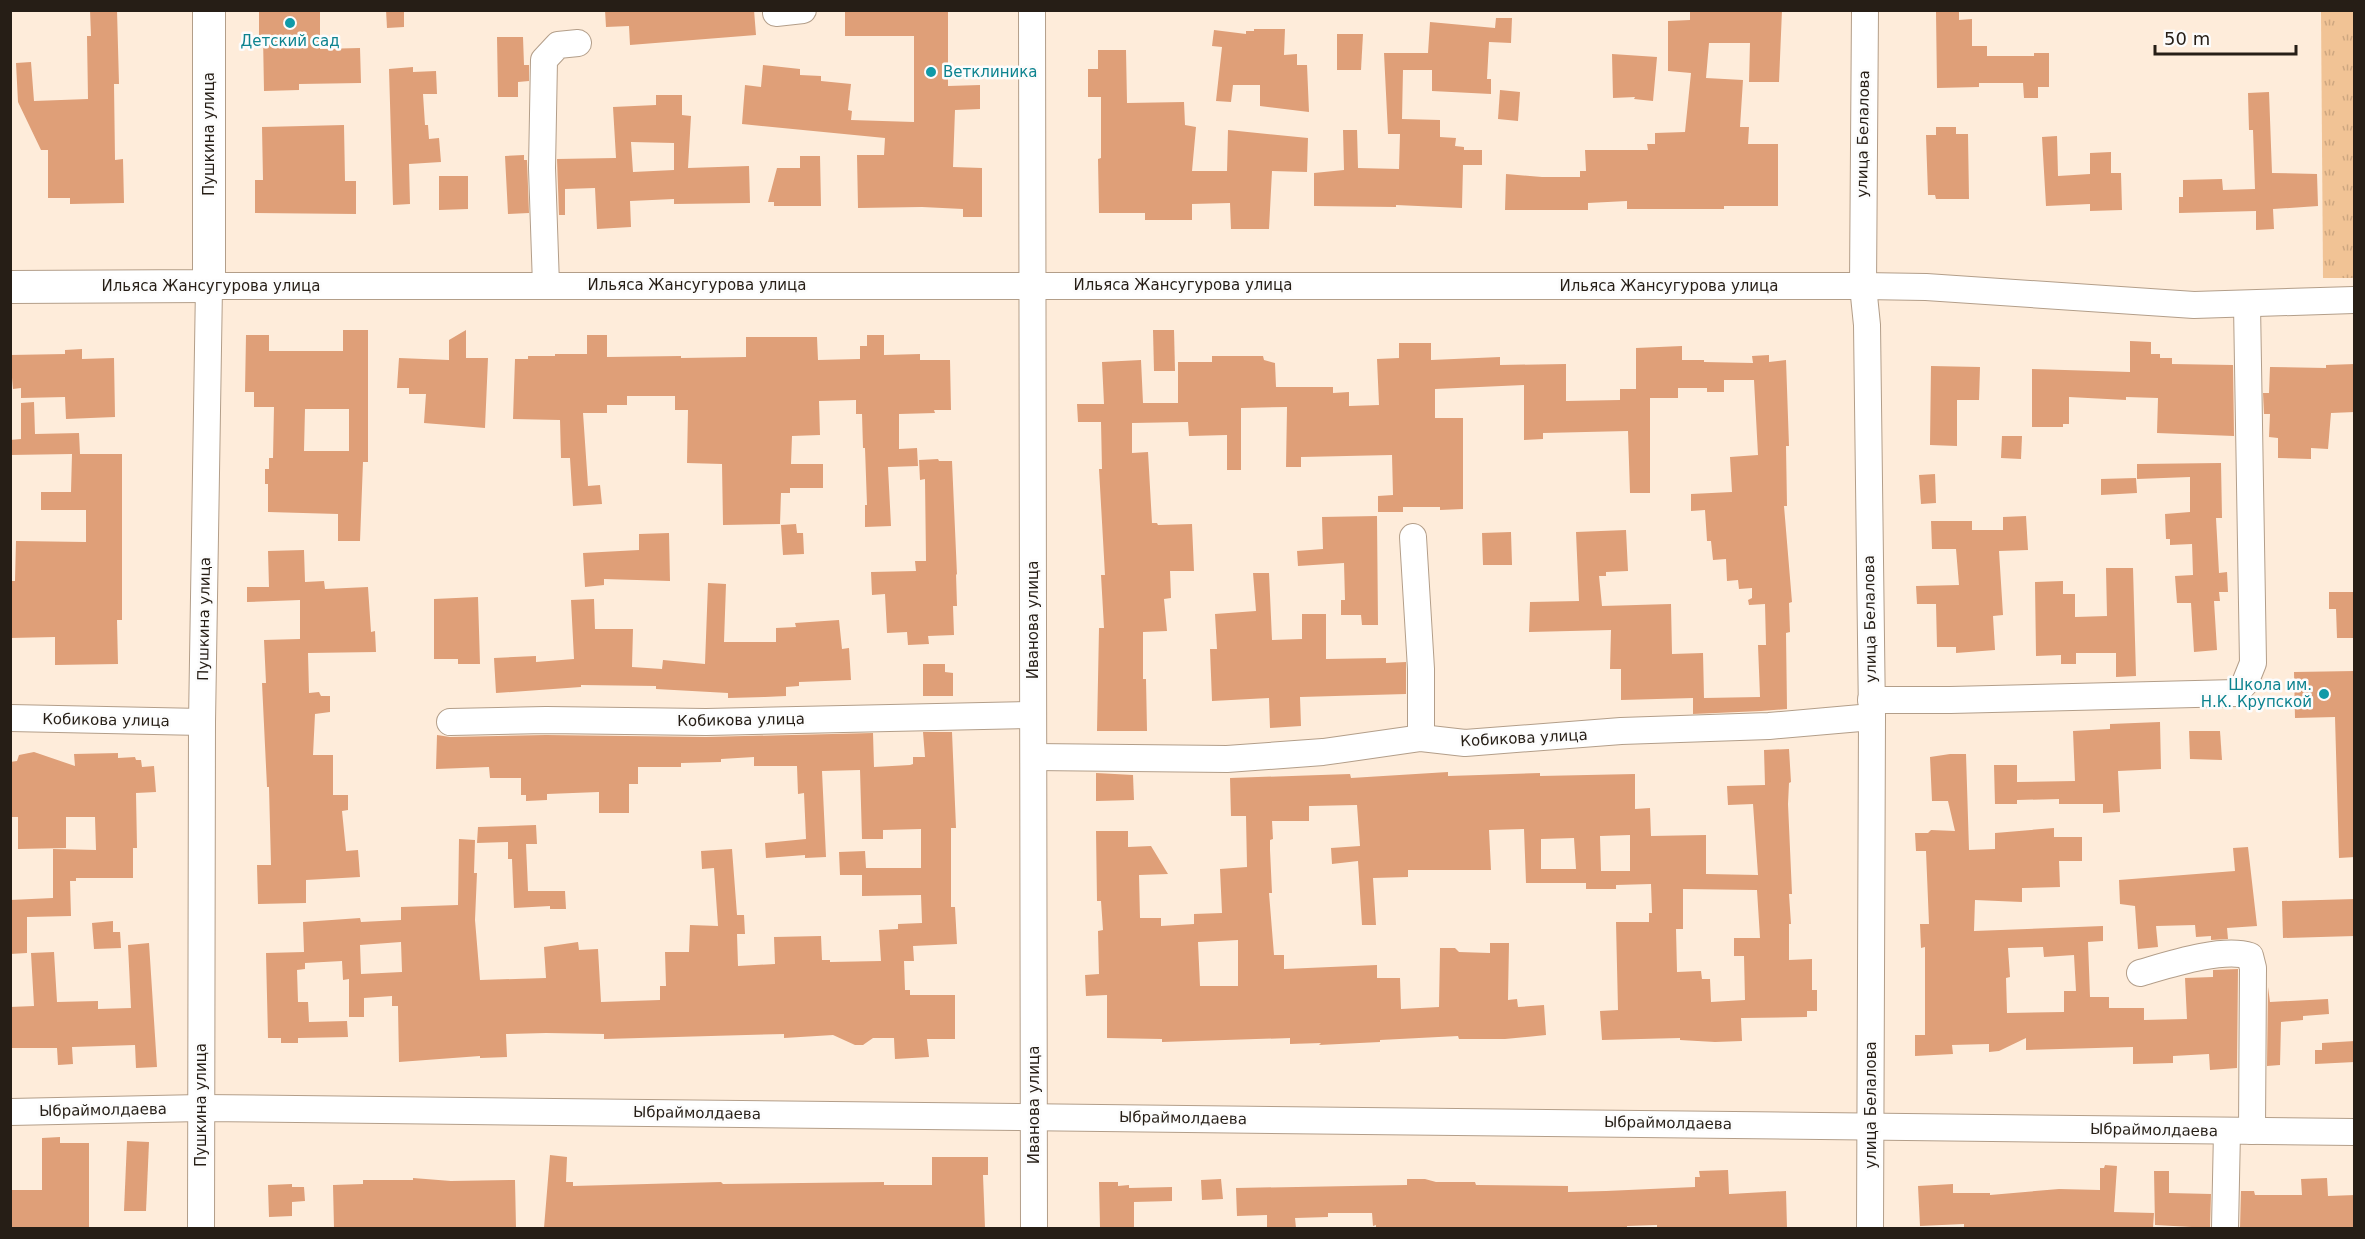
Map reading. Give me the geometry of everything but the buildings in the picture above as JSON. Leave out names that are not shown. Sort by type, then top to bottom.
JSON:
[{"type":"main road","name":"Пушкина улица","points":[[209,10],[209,286]]},
{"type":"main road","name":"Ильяса Жансугурова улица","points":[[10,287],[209,286]]},
{"type":"street","points":[[776,13],[803,10]]},
{"type":"street","name":"Иванова улица","points":[[1032,10],[1034,1228]]},
{"type":"street","name":"улица Белалова","points":[[1865,10],[1863,286],[1867,325],[1872,709],[1870,1228]]},
{"type":"street","points":[[546,285],[542,168],[544,60],[558,45],[578,43]]},
{"type":"street","name":"Ильяса Жансугурова улица","points":[[209,286],[1863,286],[1926,287],[2194,305],[2355,300]]},
{"type":"street","name":"Пушкина улица","points":[[201,1228],[202,722],[209,286]]},
{"type":"street","name":"Кобикова улица","points":[[1034,756],[1227,759],[1323,752],[1421,738],[1465,743],[1621,731],[1769,726],[1872,709],[1950,700],[2236,693],[2245,683],[2253,663],[2247,304]]},
{"type":"street","points":[[1413,537],[1421,669],[1421,738]]},
{"type":"street","name":"Кобикова улица","points":[[450,722],[546,720],[706,722],[1033,715]]},
{"type":"street","name":"Кобикова улица","points":[[10,718],[202,722]]},
{"type":"street","points":[[2140,974],[2214,956],[2240,953],[2250,956],[2253,968],[2240,1131],[2225,1228]]},
{"type":"street","name":"Ыбраймолдаева","points":[[10,1112],[201,1108],[2355,1132]]},
{"type":"green space","points":[[2321,11],[2354,11],[2354,278],[2323,278]]},
{"type":"place","name":"Детский сад","points":[[290,23]]},
{"type":"place","name":"Ветклиника","points":[[931,72]]},
{"type":"place","name":"Школа им. Н.К. Крупской","points":[[2324,694]]}]
